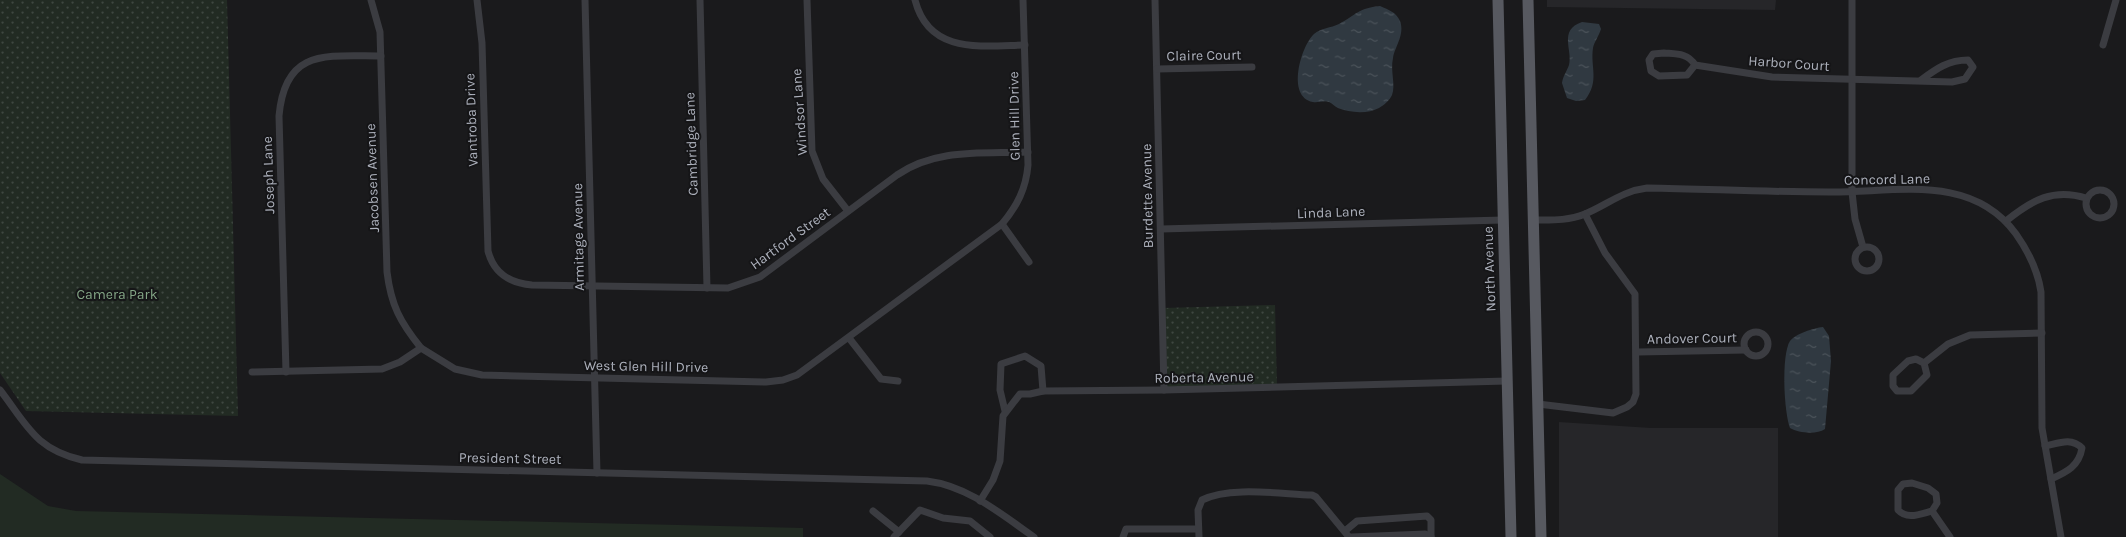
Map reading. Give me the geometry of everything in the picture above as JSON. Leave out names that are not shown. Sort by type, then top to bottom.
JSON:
[{"type":"main road","name":"North Avenue","points":[[1498,0],[1511,537]]},
{"type":"main road","points":[[1528,0],[1541,537]]},
{"type":"street","name":"Jacobsen Avenue","points":[[372,0],[378,20],[381,56],[389,287],[392,304],[399,318],[421,348]]},
{"type":"street","name":"Vantroba Drive","points":[[477,0],[482,43],[487,240]]},
{"type":"street","name":"Armitage Avenue","points":[[585,0],[597,473]]},
{"type":"street","name":"Cambridge Lane","points":[[700,0],[707,288]]},
{"type":"street","name":"Windsor Lane","points":[[807,0],[812,151],[823,179],[848,211]]},
{"type":"street","points":[[915,0],[930,28],[950,42],[969,46],[1025,45]]},
{"type":"street","name":"Glen Hill Drive","points":[[1002,224],[1014,210],[1023,192],[1027,175],[1028,152],[1023,0]]},
{"type":"street","name":"Burdette Avenue","points":[[1155,0],[1164,390]]},
{"type":"street","points":[[1852,0],[1852,192],[1855,219],[1863,247]]},
{"type":"street","points":[[2103,45],[2116,0]]},
{"type":"street","name":"Harbor Court","points":[[1653,54],[1685,55],[1692,58],[1695,65],[1686,75],[1659,76],[1651,71],[1650,60],[1653,54]]},
{"type":"street","name":"Joseph Lane","points":[[286,372],[279,116],[283,90],[294,72],[310,61],[329,56],[381,56]]},
{"type":"street","name":"Harbor Court","points":[[1695,65],[1772,77],[1852,81],[1921,80],[1952,82],[1965,79],[1973,67],[1968,60],[1955,60],[1940,66],[1921,80]]},
{"type":"street","name":"Claire Court","points":[[1156,69],[1252,67]]},
{"type":"street","name":"Hartford Street","points":[[487,240],[490,257],[494,266],[501,274],[514,282],[592,286],[707,288],[738,286],[760,278],[848,211],[920,162],[944,155],[1028,152]]},
{"type":"street","name":"Concord Lane","points":[[1534,220],[1561,220],[1585,214],[1626,192],[1647,188],[1852,192],[1894,190],[1953,193],[1980,202],[2006,221],[2026,249],[2038,277],[2041,292],[2042,428],[2061,537]]},
{"type":"street","points":[[2006,221],[2038,199],[2070,193],[2086,198],[2094,193],[2108,193],[2114,199],[2114,209],[2107,216],[2092,216],[2086,208],[2086,198]]},
{"type":"street","points":[[1538,404],[1613,413],[1622,411],[1633,402],[1636,394],[1638,352],[1635,294],[1605,253],[1585,214]]},
{"type":"street","name":"Linda Lane","points":[[1161,229],[1503,220]]},
{"type":"street","points":[[1002,224],[1029,262]]},
{"type":"street","name":"West Glen Hill Drive","points":[[421,348],[444,363],[468,373],[496,376],[775,382],[802,372],[1002,224]]},
{"type":"street","points":[[1924,363],[1948,344],[1965,336],[2042,333]]},
{"type":"street","points":[[849,338],[881,378],[898,381]]},
{"type":"street","points":[[252,372],[382,369],[400,362],[421,348]]},
{"type":"street","name":"Andover Court","points":[[1638,352],[1746,350]]},
{"type":"street","points":[[980,501],[993,480],[1000,461],[1002,421],[1005,411],[1000,390],[1001,364],[1025,356],[1041,366],[1043,390]]},
{"type":"street","points":[[1916,359],[1924,363],[1927,375],[1911,391],[1897,392],[1893,386],[1893,375],[1908,361],[1916,359]]},
{"type":"street","name":"Roberta Avenue","points":[[1005,411],[1020,394],[1030,394],[1043,390],[1164,390],[1508,381]]},
{"type":"street","name":"President Street","points":[[0,390],[35,437],[58,453],[88,461],[927,481],[954,486],[1033,537]]},
{"type":"street","points":[[2045,446],[2068,441],[2077,443],[2082,448],[2081,459],[2075,466],[2051,479]]},
{"type":"street","points":[[1903,484],[1920,486],[1936,494],[1937,503],[1932,511],[1912,516],[1902,514],[1898,510],[1898,490],[1903,484]]},
{"type":"street","points":[[1199,537],[1197,529],[1198,510],[1202,500],[1211,495],[1265,493],[1316,497],[1349,535],[1425,534],[1431,537],[1431,520],[1427,516],[1357,521],[1349,535]]},
{"type":"street","points":[[873,511],[896,534],[920,510],[943,518],[970,521],[990,537]]},
{"type":"street","points":[[1932,511],[1950,537]]},
{"type":"street","points":[[1123,537],[1123,532],[1126,528],[1197,529]]},
{"type":"shaded area","points":[[1547,0],[1776,0],[1775,10],[1547,7]]},
{"type":"shaded area","points":[[1559,422],[1651,428],[1778,428],[1778,537],[1559,537]]},
{"type":"green space","name":"Camera Park","points":[[0,0],[227,0],[238,416],[26,411],[0,373]]},
{"type":"green space","points":[[1275,305],[1277,386],[1166,388],[1164,308]]},
{"type":"green space","points":[[0,474],[48,506],[76,511],[803,528],[803,537],[0,537]]},
{"type":"water","points":[[1380,6],[1394,13],[1401,26],[1401,36],[1393,58],[1393,91],[1390,99],[1375,110],[1353,112],[1343,110],[1327,101],[1313,102],[1305,98],[1300,91],[1298,71],[1309,40],[1320,30],[1339,24],[1362,10]]},
{"type":"water","points":[[1582,22],[1599,24],[1601,29],[1593,48],[1594,74],[1590,93],[1585,100],[1576,101],[1567,98],[1562,83],[1570,59],[1568,35],[1570,30]]},
{"type":"water","points":[[1823,327],[1829,336],[1831,361],[1825,429],[1808,433],[1790,428],[1786,410],[1784,384],[1785,358],[1792,338],[1810,330]]}]
